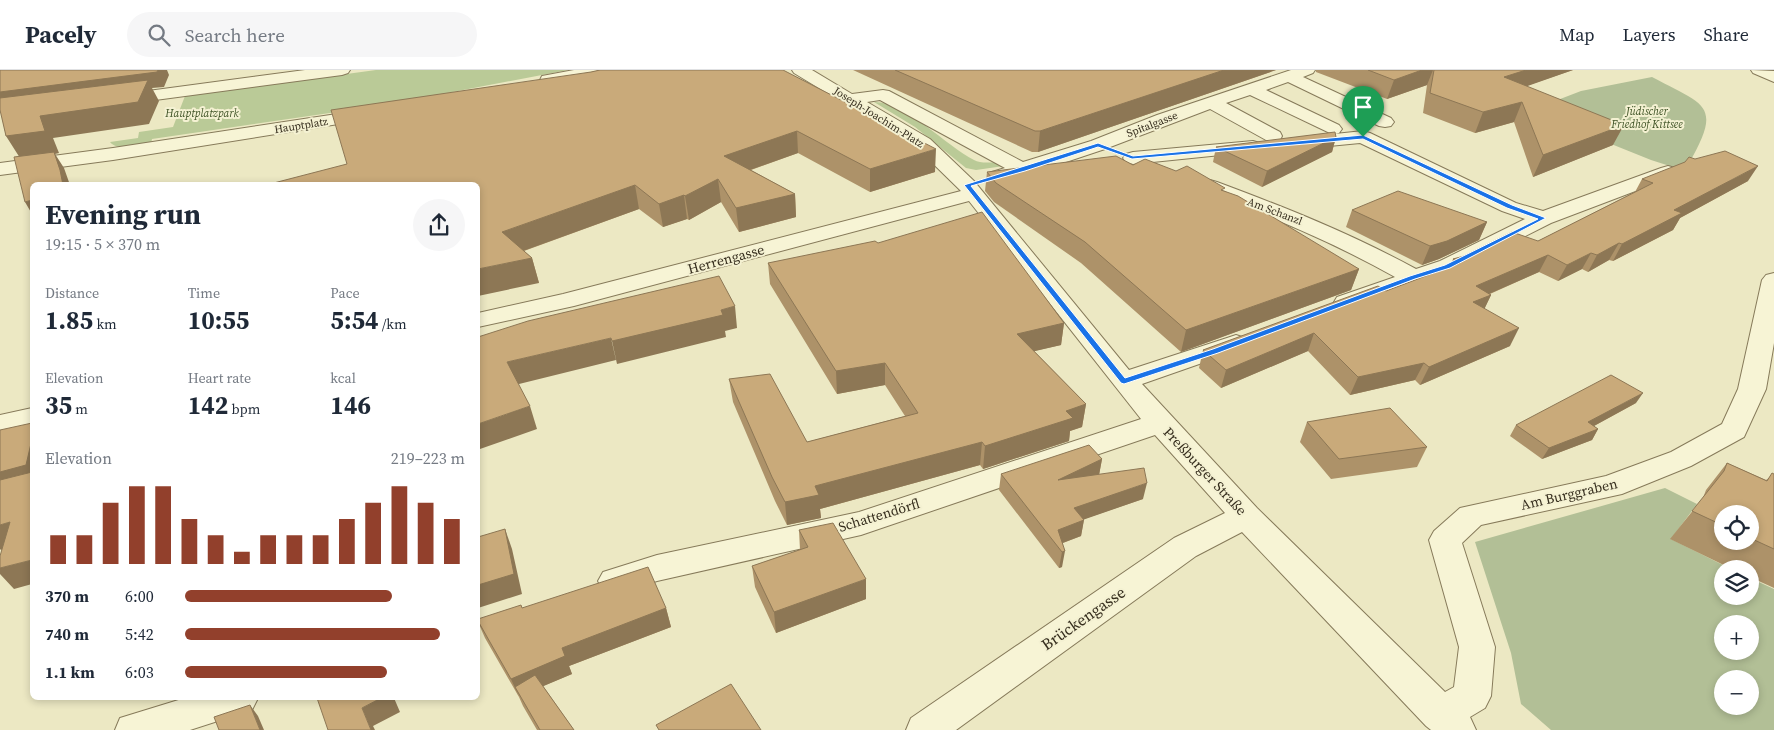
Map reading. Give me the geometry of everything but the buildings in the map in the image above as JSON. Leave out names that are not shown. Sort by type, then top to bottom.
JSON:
[{"type":"street","points":[[105,102],[342,70]]},
{"type":"street","points":[[532,83],[600,70]]},
{"type":"street","name":"Joseph-Joachim-Platz","points":[[800,70],[851,98],[923,143],[970,190]]},
{"type":"street","name":"Spitalgasse","points":[[970,190],[1307,70]]},
{"type":"street","points":[[1759,70],[1774,77]]},
{"type":"street","points":[[1289,76],[1385,122]]},
{"type":"street","points":[[1251,89],[1332,130]]},
{"type":"street","points":[[851,98],[883,96],[1023,170]]},
{"type":"street","points":[[1212,103],[1273,136]]},
{"type":"street","name":"Hauptplatz","points":[[0,169],[113,154],[387,111]]},
{"type":"street","name":"Am Schanzl","points":[[1132,158],[1363,137],[1510,207],[1543,218]]},
{"type":"street","name":"Am Schanzl","points":[[1098,145],[1304,222],[1366,251],[1413,277]]},
{"type":"street","points":[[1323,311],[1413,277],[1448,266],[1543,218],[1668,172]]},
{"type":"street","name":"Herrengasse","points":[[480,320],[565,301],[970,190]]},
{"type":"street","name":"Preßburger Straße","points":[[970,190],[1160,423],[1246,516],[1448,722]]},
{"type":"street","name":"Am Burggraben","points":[[1448,722],[1472,696],[1477,647],[1444,540],[1471,516],[1611,486],[1681,459],[1734,430],[1752,389],[1774,280]]},
{"type":"street","points":[[1124,381],[1260,334]]},
{"type":"street","points":[[0,424],[30,417]]},
{"type":"street","name":"Schattendörfl","points":[[591,589],[657,568],[862,523],[1160,423]]},
{"type":"street","name":"Brückengasse","points":[[941,725],[1185,547],[1246,516]]},
{"type":"street","points":[[134,730],[232,700]]},
{"type":"green space","name":"Hauptplatzpark","points":[[376,70],[568,70],[385,105],[152,139],[151,144],[118,147],[110,142],[138,138],[139,132],[173,127],[185,96]]},
{"type":"green space","name":"Jüdischer Friedhof Kittsee","points":[[1652,77],[1685,94],[1703,109],[1706,118],[1705,130],[1688,165],[1676,168],[1651,160],[1529,111],[1581,91]]},
{"type":"green space","points":[[874,102],[886,104],[912,116],[974,160],[1001,162],[1004,166],[976,170],[966,168],[915,127]]},
{"type":"green space","points":[[1665,488],[1697,504],[1671,539],[1714,560],[1714,605],[1759,605],[1759,582],[1774,589],[1774,730],[1551,730],[1521,704],[1511,653],[1475,542]]},
{"type":"route","points":[[1363,137],[1510,207],[1543,218],[1448,266],[1413,277],[1216,351],[1124,381],[967,185],[1023,170],[1098,145],[1132,158],[1363,137]]}]
